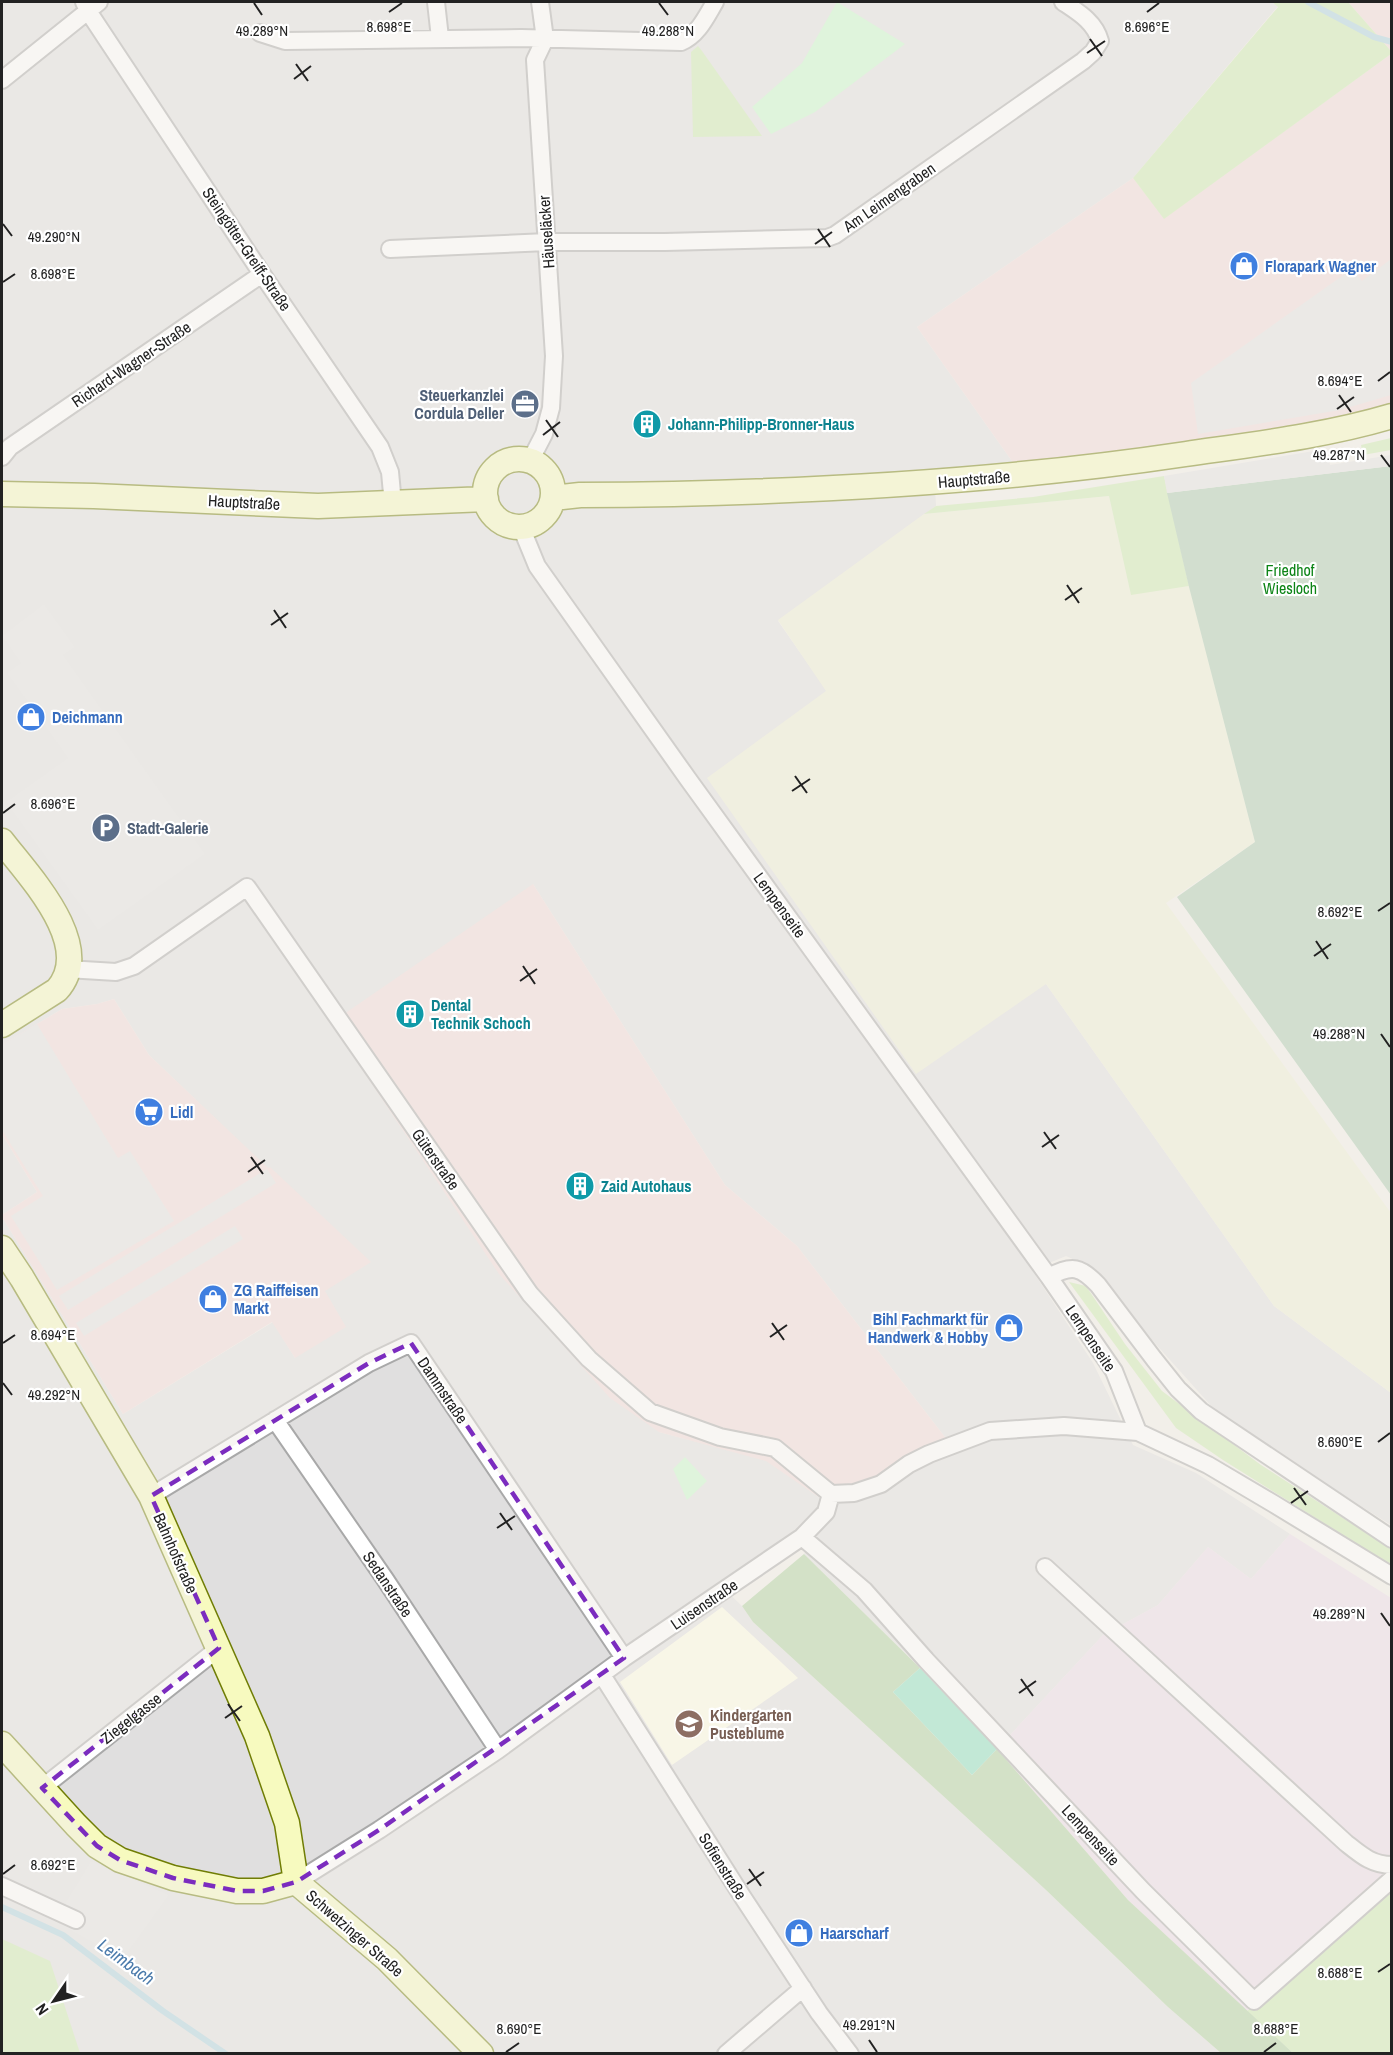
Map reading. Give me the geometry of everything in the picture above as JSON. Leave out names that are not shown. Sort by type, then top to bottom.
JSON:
[{"type":"street","points":[[435,2],[440,38]]},
{"type":"street","name":"Häuseläcker","points":[[530,461],[544,434],[551,408],[554,356],[535,60],[545,39],[540,2]]},
{"type":"street","points":[[260,33],[285,41],[440,38],[681,42],[693,35],[715,2]]},
{"type":"street","name":"Am Leimengraben","points":[[390,249],[547,242],[827,238],[835,235],[1051,84],[1093,52],[1100,40],[1097,30],[1083,16],[1063,2]]},
{"type":"street","points":[[2,80],[90,4]]},
{"type":"street","name":"Steingötter-Greiff-Straße","points":[[90,4],[262,274],[380,447],[390,472],[393,504]]},
{"type":"street","name":"Richard-Wagner-Straße","points":[[2,457],[10,447],[262,274]]},
{"type":"street","name":"Hauptstraße","points":[[553,498],[580,495],[905,485],[1013,476],[1100,467],[1288,438],[1369,423],[1392,416]]},
{"type":"street","points":[[514,459],[537,464],[548,475],[553,498],[550,507],[539,521],[521,527],[498,520],[488,507],[485,492],[489,477],[500,465],[514,459]]},
{"type":"street","name":"Hauptstraße","points":[[2,494],[318,506],[486,499]]},
{"type":"street","name":"Lempenseite","points":[[521,527],[537,566],[1049,1277],[1114,1371],[1138,1432]]},
{"type":"street","points":[[2,841],[54,909],[68,946],[69,958],[64,982],[57,990],[2,1025]]},
{"type":"street","name":"Güterstraße","points":[[67,969],[116,972],[134,966],[247,887],[530,1294],[589,1359],[650,1412],[720,1437],[775,1448],[831,1494]]},
{"type":"street","name":"Bahnhofstraße","points":[[2,1248],[151,1496],[257,1736],[286,1823],[296,1882]]},
{"type":"street","points":[[1049,1277],[1074,1268],[1085,1272],[1098,1285],[1178,1389],[1201,1411],[1392,1539]]},
{"type":"street","name":"Dammstraße","points":[[151,1496],[369,1363],[411,1343],[624,1658]]},
{"type":"street","name":"Sedanstraße","points":[[275,1420],[385,1579],[498,1750]]},
{"type":"street","points":[[831,1494],[854,1493],[880,1484],[928,1454],[990,1431],[1064,1426],[1138,1432],[1227,1476],[1392,1576]]},
{"type":"street","name":"Luisenstraße","points":[[296,1882],[379,1830],[498,1750],[624,1658],[802,1537],[826,1512],[831,1494]]},
{"type":"street","name":"Lempenseite","points":[[802,1537],[864,1590],[926,1660],[1143,1891],[1254,2001],[1392,1879]]},
{"type":"street","points":[[1045,1567],[1346,1843],[1365,1859],[1380,1865],[1392,1865]]},
{"type":"street","name":"Ziegelgasse","points":[[42,1788],[219,1648]]},
{"type":"street","name":"Sofienstraße","points":[[602,1675],[802,1988],[850,2054]]},
{"type":"street","name":"Schwetzinger Straße","points":[[2,1744],[76,1826],[97,1846],[120,1860],[173,1878],[237,1891],[263,1891],[296,1882],[387,1959],[481,2054]]},
{"type":"street","points":[[2,1887],[76,1920]]},
{"type":"street","points":[[726,2054],[802,1988]]},
{"type":"highlighted area","points":[[411,1343],[624,1658],[379,1830],[296,1882],[263,1891],[237,1891],[173,1878],[120,1860],[97,1846],[42,1788],[219,1648],[151,1496],[369,1363]]},
{"type":"shaded area","points":[[2,2],[1271,2],[1278,6],[1133,178],[917,327],[1014,464],[934,470],[936,506],[778,621],[827,691],[1046,984],[1274,1306],[1391,1393],[1391,1525],[1223,1419],[1084,1264],[1066,1256],[1032,1270],[1093,1363],[1133,1445],[1196,1473],[1290,1534],[1251,1579],[1208,1547],[1158,1605],[1103,1635],[997,1749],[920,1668],[804,1554],[819,1531],[832,1504],[856,1486],[948,1441],[797,1246],[725,1185],[533,884],[659,1432],[766,1460],[823,1500],[812,1525],[720,1585],[742,1606],[753,1622],[1046,1890],[1168,2007],[1221,2053],[2,2053],[2,1217],[123,1414],[273,1322],[295,1358],[325,1291],[268,1169],[149,1055],[114,999],[62,1009],[2,1045]]},
{"type":"shaded area","points":[[1348,2],[1391,2],[1391,51]]},
{"type":"shaded area","points":[[1391,54],[1391,407],[1103,459],[1014,464],[917,327],[1133,178],[1164,218]]},
{"type":"shaded area","points":[[1391,259],[1391,395],[1340,410],[1198,434],[1191,383],[1352,269],[1362,281]]},
{"type":"shaded area","points":[[1326,449],[1330,465],[1391,455],[1391,466],[1167,493],[1164,476]]},
{"type":"shaded area","points":[[1109,496],[1131,594],[1189,586],[1255,842],[1166,903],[1391,1213],[1391,1393],[1274,1306],[1046,984],[916,1074],[707,778],[826,691],[778,620],[924,514]]},
{"type":"shaded area","name":"Stadt-Galerie","points":[[44,604],[75,647],[63,655],[205,854],[98,930],[6,802],[68,758],[7,673],[21,663],[2,636]]},
{"type":"shaded area","points":[[533,884],[725,1185],[797,1246],[948,1441],[823,1500],[766,1461],[659,1432],[610,1398],[499,1274],[331,1023]]},
{"type":"shaded area","points":[[114,999],[149,1055],[371,1262],[325,1291],[346,1327],[295,1358],[272,1322],[123,1414],[2,1217],[37,1192],[2,1134],[2,1045],[62,1009]]},
{"type":"shaded area","points":[[37,1024],[118,1158],[130,1151],[174,1221],[57,1290],[11,1216],[43,1196],[2,1130],[2,1045]]},
{"type":"shaded area","points":[[2,1134],[37,1192],[2,1215]]},
{"type":"shaded area","points":[[267,1169],[276,1183],[68,1310],[59,1296]]},
{"type":"shaded area","points":[[235,1226],[243,1239],[84,1336],[76,1323]]},
{"type":"shaded area","points":[[1290,1534],[1391,1598],[1391,1889],[1247,2011],[1128,1900],[997,1749],[1103,1635],[1158,1605],[1208,1547],[1251,1579]]},
{"type":"shaded area","name":"Kindergarten Pusteblume","points":[[722,1607],[798,1678],[672,1765],[620,1682]]},
{"type":"shaded area","points":[[91,1861],[169,1895],[123,1959],[72,1931],[63,1919],[66,1902]]},
{"type":"green space","points":[[837,2],[905,44],[815,112],[771,134],[752,107],[802,63]]},
{"type":"green space","points":[[1272,2],[1348,2],[1391,51],[1391,54],[1164,219],[1133,178],[1278,7]]},
{"type":"green space","points":[[698,46],[762,136],[693,137],[691,52]]},
{"type":"green space","points":[[1391,438],[1391,450],[1363,455],[1361,445]]},
{"type":"green space","name":"Friedhof Wiesloch","points":[[1391,466],[1391,1195],[1177,897],[1255,842],[1167,493]]},
{"type":"green space","points":[[1164,476],[1189,586],[1131,595],[1109,496],[924,514],[936,506],[1033,497]]},
{"type":"green space","points":[[1069,1282],[1086,1286],[1125,1344],[1162,1391],[1261,1465],[1391,1549],[1391,1565],[1176,1428]]},
{"type":"green space","points":[[685,1457],[707,1481],[687,1500],[673,1469]]},
{"type":"green space","points":[[804,1554],[920,1668],[893,1692],[972,1775],[997,1749],[1128,1900],[1293,2053],[1221,2053],[1168,2007],[1046,1890],[753,1622],[742,1606]]},
{"type":"green space","points":[[920,1668],[997,1749],[972,1775],[893,1692]]},
{"type":"green space","points":[[1391,1889],[1391,2053],[1293,2053],[1247,2011]]},
{"type":"green space","points":[[2,1939],[50,1961],[80,2053],[2,2053]]},
{"type":"waterway","points":[[1308,2],[1374,37],[1392,42]]},
{"type":"waterway","name":"Leimbach","points":[[2,1907],[63,1935],[163,2011],[226,2054]]},
{"type":"place","name":"Florapark Wagner","points":[[1244,266]]},
{"type":"place","name":"Steuerkanzlei Cordula Deller","points":[[525,404]]},
{"type":"place","name":"Johann-Philipp-Bronner-Haus","points":[[647,424]]},
{"type":"place","name":"Deichmann","points":[[31,717]]},
{"type":"place","name":"Stadt-Galerie","points":[[106,828]]},
{"type":"place","name":"Dental Technik Schoch","points":[[410,1014]]},
{"type":"place","name":"Lidl","points":[[149,1112]]},
{"type":"place","name":"Zaid Autohaus","points":[[580,1186]]},
{"type":"place","name":"ZG Raiffeisen Markt","points":[[213,1299]]},
{"type":"place","name":"Bihl Fachmarkt für Handwerk & Hobby","points":[[1009,1328]]},
{"type":"place","name":"Kindergarten Pusteblume","points":[[689,1724]]},
{"type":"place","name":"Haarscharf","points":[[799,1933]]}]
